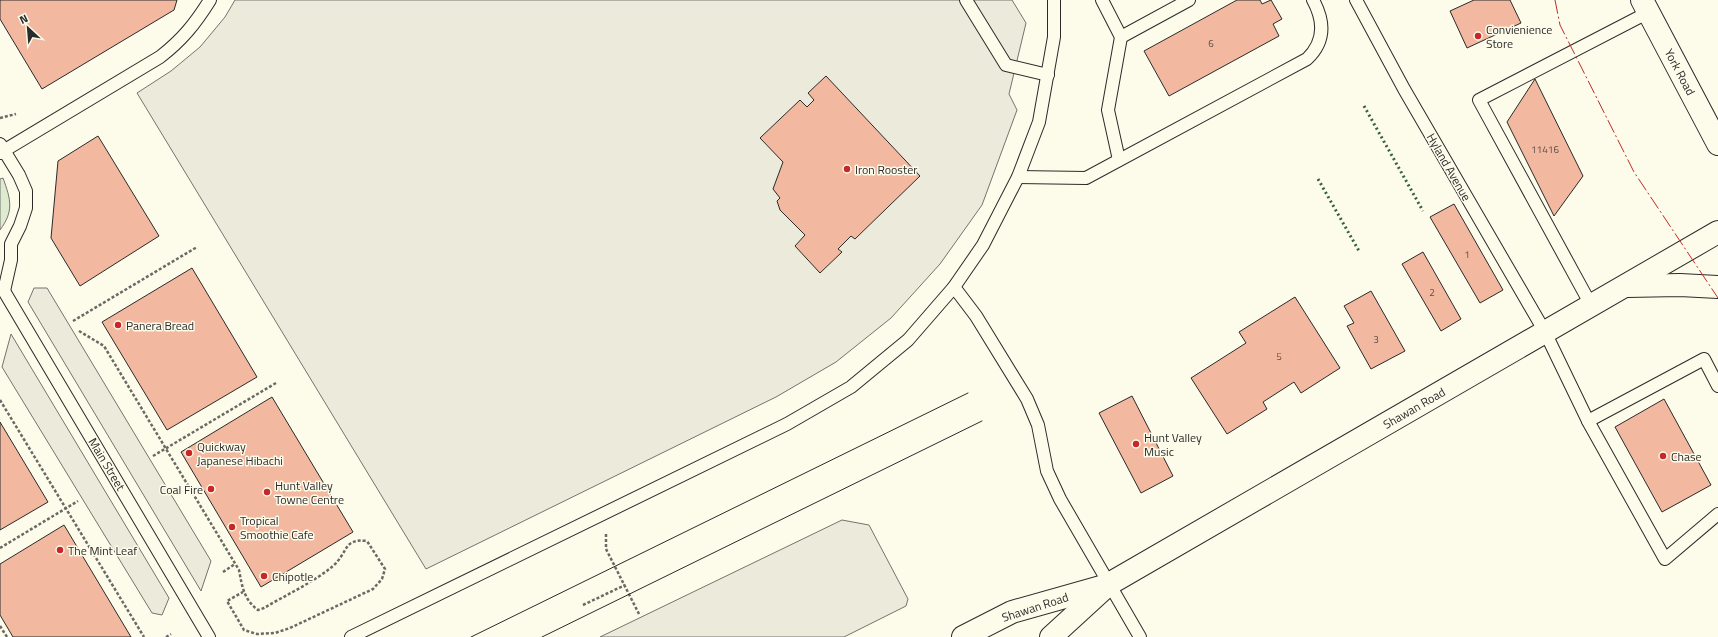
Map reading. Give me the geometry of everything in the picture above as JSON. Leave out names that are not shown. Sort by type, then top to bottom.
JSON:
[{"type":"main road","name":"York Road","points":[[1646,6],[1718,144]]},
{"type":"main road","name":"Shawan Road","points":[[1050,637],[1109,584],[1718,232]]},
{"type":"main road","points":[[1624,287],[1680,285],[1718,287]]},
{"type":"main road","name":"Shawan Road","points":[[963,637],[1012,612],[1109,584]]},
{"type":"lane","points":[[2,290],[10,260],[11,244],[20,226],[26,208],[26,191],[19,175],[1,149],[160,57],[179,42],[195,24],[210,0]]},
{"type":"lane","points":[[966,0],[1006,65],[1048,75]]},
{"type":"lane","points":[[351,637],[787,424],[851,387],[908,340],[954,287],[983,244],[1018,177],[1039,122],[1054,37],[1054,0]]},
{"type":"lane","points":[[1102,0],[1121,37],[1108,110],[1119,160]]},
{"type":"lane","points":[[1121,37],[1189,0]]},
{"type":"lane","points":[[1018,177],[1086,178],[1307,59],[1315,51],[1320,42],[1322,29],[1318,10],[1313,0]]},
{"type":"lane","name":"Hyland Avenue","points":[[1356,0],[1404,89],[1545,332],[1588,421],[1665,559],[1718,514]]},
{"type":"lane","points":[[1591,305],[1479,100],[1646,6]]},
{"type":"lane","points":[[0,252],[11,244]]},
{"type":"lane","points":[[954,287],[976,316],[1027,399],[1038,425],[1047,471],[1060,499],[1140,637]]},
{"type":"lane","name":"Main Street","points":[[2,290],[209,637]]},
{"type":"lane","points":[[1588,421],[1704,359],[1718,386]]},
{"type":"path","points":[[0,118],[16,114]]},
{"type":"path","points":[[73,321],[197,247]]},
{"type":"path","points":[[79,331],[104,346],[239,570],[243,592],[251,605],[258,610],[264,608],[334,565],[351,543],[356,540],[367,541],[385,569],[382,579],[373,589],[290,628],[275,633],[257,634],[244,630],[227,602],[243,592]]},
{"type":"path","points":[[154,456],[276,383]]},
{"type":"path","points":[[0,400],[144,637]]},
{"type":"path","points":[[0,548],[78,501]]},
{"type":"path","points":[[604,513],[606,549],[639,614]]},
{"type":"path","points":[[223,572],[235,564]]},
{"type":"path","points":[[583,605],[625,585]]},
{"type":"path","points":[[0,626],[7,637]]},
{"type":"path","points":[[166,637],[171,634]]},
{"type":"green space","points":[[3,178],[10,205],[8,217],[0,230],[0,179]]},
{"type":"shaded area","points":[[235,0],[1012,0],[1026,23],[1009,94],[1017,110],[982,205],[940,264],[891,318],[836,362],[776,397],[426,569],[137,93],[171,71],[200,47],[225,17]]},
{"type":"shaded area","points":[[34,288],[47,288],[211,561],[201,591],[28,302]]},
{"type":"shaded area","points":[[11,334],[169,598],[162,615],[152,613],[2,367]]},
{"type":"shaded area","points":[[842,520],[869,525],[908,599],[906,606],[844,637],[600,637]]},
{"type":"building","points":[[0,0],[177,0],[174,10],[42,89],[0,19]]},
{"type":"building","points":[[1237,0],[1260,0],[1262,4],[1271,0],[1282,19],[1273,24],[1279,36],[1169,96],[1144,51]]},
{"type":"building","name":"Convienience Store","points":[[1474,0],[1510,0],[1521,23],[1467,48],[1450,11]]},
{"type":"building","name":"Iron Rooster","points":[[826,76],[920,176],[855,239],[851,236],[838,249],[842,252],[820,273],[795,246],[805,235],[780,210],[777,201],[780,198],[773,189],[783,162],[760,138],[800,100],[807,107],[814,100],[808,93]]},
{"type":"building","points":[[1535,79],[1583,176],[1554,216],[1507,122]]},
{"type":"building","points":[[98,136],[159,236],[80,286],[51,238],[58,161]]},
{"type":"building","points":[[1454,204],[1503,290],[1480,303],[1430,217]]},
{"type":"building","points":[[1423,252],[1461,319],[1441,331],[1402,264]]},
{"type":"building","points":[[192,268],[257,377],[167,430],[102,322]]},
{"type":"building","points":[[1371,291],[1405,351],[1371,369],[1347,326],[1354,323],[1344,306]]},
{"type":"building","points":[[1295,297],[1340,368],[1301,393],[1294,382],[1263,402],[1267,409],[1227,434],[1191,378],[1246,343],[1239,332]]},
{"type":"building","name":"Hunt Valley Music","points":[[1132,396],[1173,476],[1141,493],[1099,413]]},
{"type":"building","name":"Hunt Valley Towne Centre","points":[[272,397],[353,532],[261,587],[181,452]]},
{"type":"building","name":"Chase","points":[[1664,399],[1711,485],[1662,512],[1615,427]]},
{"type":"building","points":[[0,422],[48,502],[0,530]]},
{"type":"building","points":[[64,525],[131,637],[13,637],[0,615],[0,564]]},
{"type":"tram line","points":[[471,637],[968,393]]},
{"type":"tram line","points":[[542,637],[982,421]]},
{"type":"hedge","points":[[1364,106],[1423,211]]},
{"type":"hedge","points":[[1318,179],[1359,251]]},
{"type":"power","points":[[1555,0],[1560,25],[1634,172],[1718,298]]},
{"type":"place","name":"Convienience Store","points":[[1478,36]]},
{"type":"place","name":"Iron Rooster","points":[[847,169]]},
{"type":"place","name":"Panera Bread","points":[[118,325]]},
{"type":"place","name":"Hunt Valley Music","points":[[1136,444]]},
{"type":"place","name":"Quickway Japanese Hibachi","points":[[189,453]]},
{"type":"place","name":"Chase","points":[[1663,456]]},
{"type":"place","name":"Coal Fire","points":[[211,489]]},
{"type":"place","name":"Hunt Valley Towne Centre","points":[[267,492]]},
{"type":"place","name":"Tropical Smoothie Cafe","points":[[232,527]]},
{"type":"place","name":"The Mint Leaf","points":[[60,550]]},
{"type":"place","name":"Chipotle","points":[[264,576]]}]
